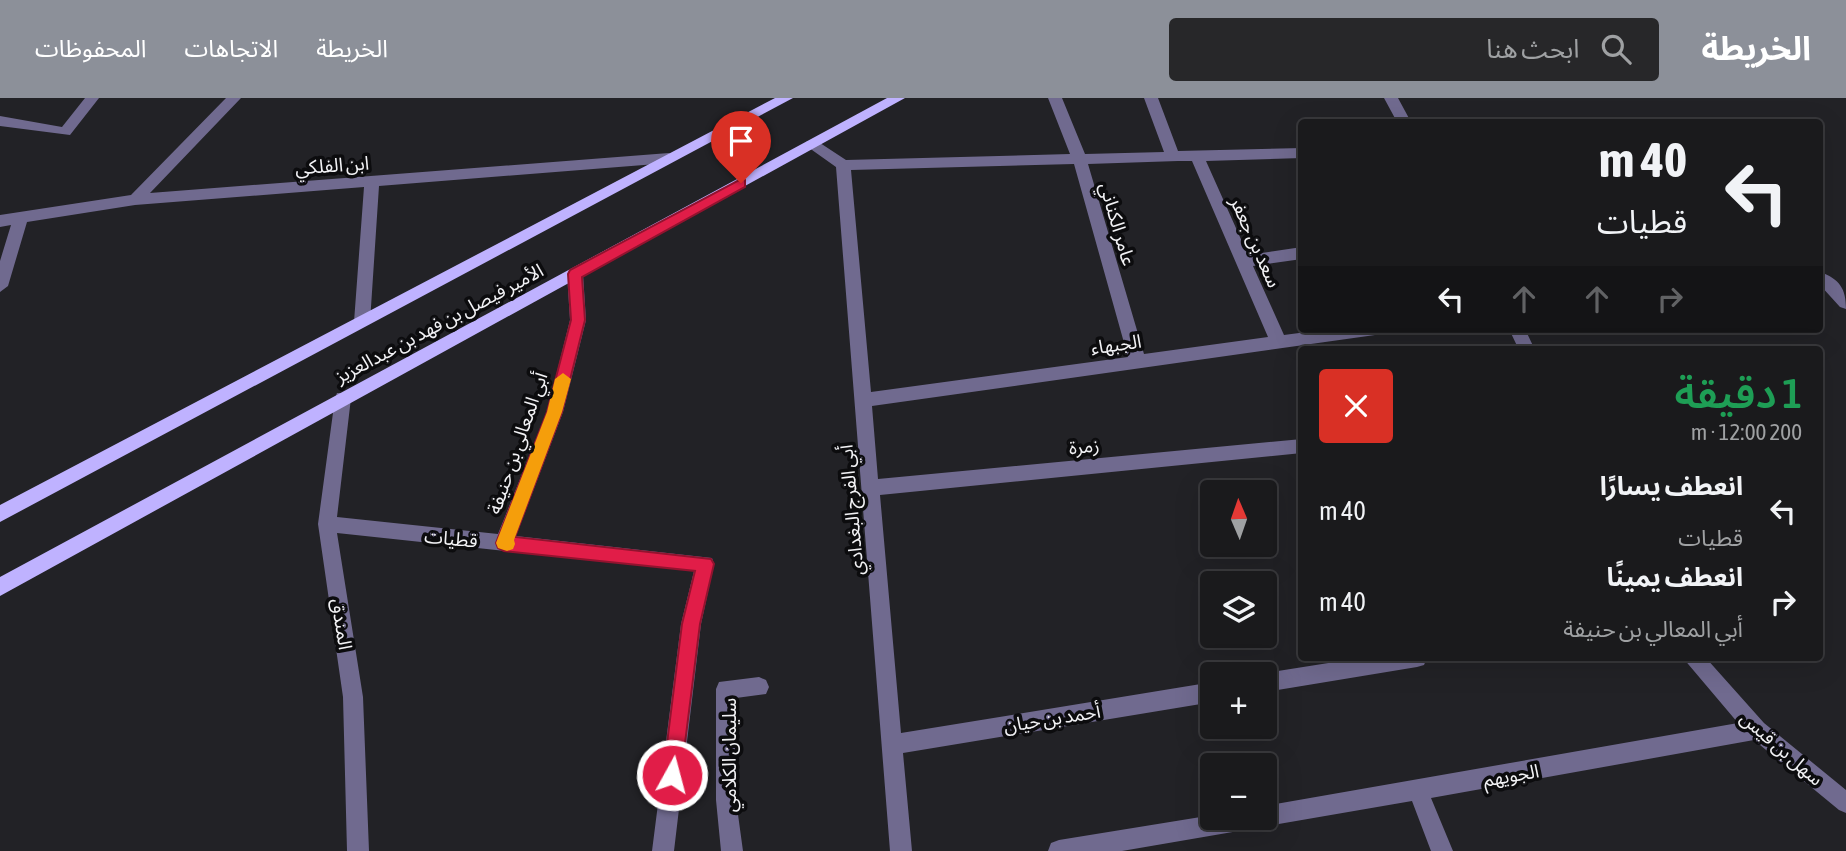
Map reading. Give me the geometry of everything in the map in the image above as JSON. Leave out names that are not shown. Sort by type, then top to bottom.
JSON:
[{"type":"main road","name":"الأمير فيصل بن فهد بن عبدالعزيز","points":[[0,513],[786,98]]},
{"type":"main road","name":"الأمير فيصل بن فهد بن عبدالعزيز","points":[[0,587],[898,98]]},
{"type":"street","points":[[0,121],[65,132],[92,98]]},
{"type":"street","points":[[135,200],[234,98]]},
{"type":"street","name":"عامر الكناني","points":[[1055,98],[1080,160],[1138,362]]},
{"type":"street","points":[[1151,98],[1173,158]]},
{"type":"street","points":[[1391,98],[1402,119]]},
{"type":"street","points":[[812,145],[843,165],[1298,153]]},
{"type":"street","name":"سعد بن جعفر","points":[[1197,157],[1279,343]]},
{"type":"street","name":"ابن الفلكي","points":[[0,221],[135,200],[669,158]]},
{"type":"street","name":"أبي الفرج البغدادي","points":[[843,165],[901,851]]},
{"type":"street","points":[[362,322],[372,181]]},
{"type":"street","points":[[0,286],[21,218]]},
{"type":"street","points":[[1243,261],[1298,254]]},
{"type":"street","name":"أبي المعالي بن حنيفة","points":[[504,543],[558,399],[578,320],[575,274]]},
{"type":"street","points":[[1823,279],[1843,296]]},
{"type":"street","name":"الجبهاء","points":[[863,400],[1348,333]]},
{"type":"street","name":"المندق","points":[[343,398],[327,524],[353,697],[352,753],[358,851]]},
{"type":"street","name":"زمرة","points":[[870,488],[1298,446]]},
{"type":"street","name":"قطيات","points":[[327,524],[705,564],[691,624],[663,851]]},
{"type":"street","points":[[1277,681],[1399,661]]},
{"type":"street","name":"سهل بن قيس","points":[[1696,661],[1757,730],[1846,803]]},
{"type":"street","name":"سليمان الكلامي","points":[[732,851],[726,800],[726,689],[760,687]]},
{"type":"street","name":"أحمد بن حيان","points":[[892,745],[1200,694]]},
{"type":"street","name":"الجويهم","points":[[1277,815],[1757,730]]},
{"type":"street","points":[[1418,791],[1442,851]]},
{"type":"street","name":"الجويهم","points":[[1059,851],[1200,828]]},
{"type":"slow traffic","points":[[507,544],[504,543],[555,412],[563,379]]},
{"type":"route","points":[[672,775],[691,624],[705,564],[504,543],[555,412],[578,320],[575,274],[741,183]]}]
